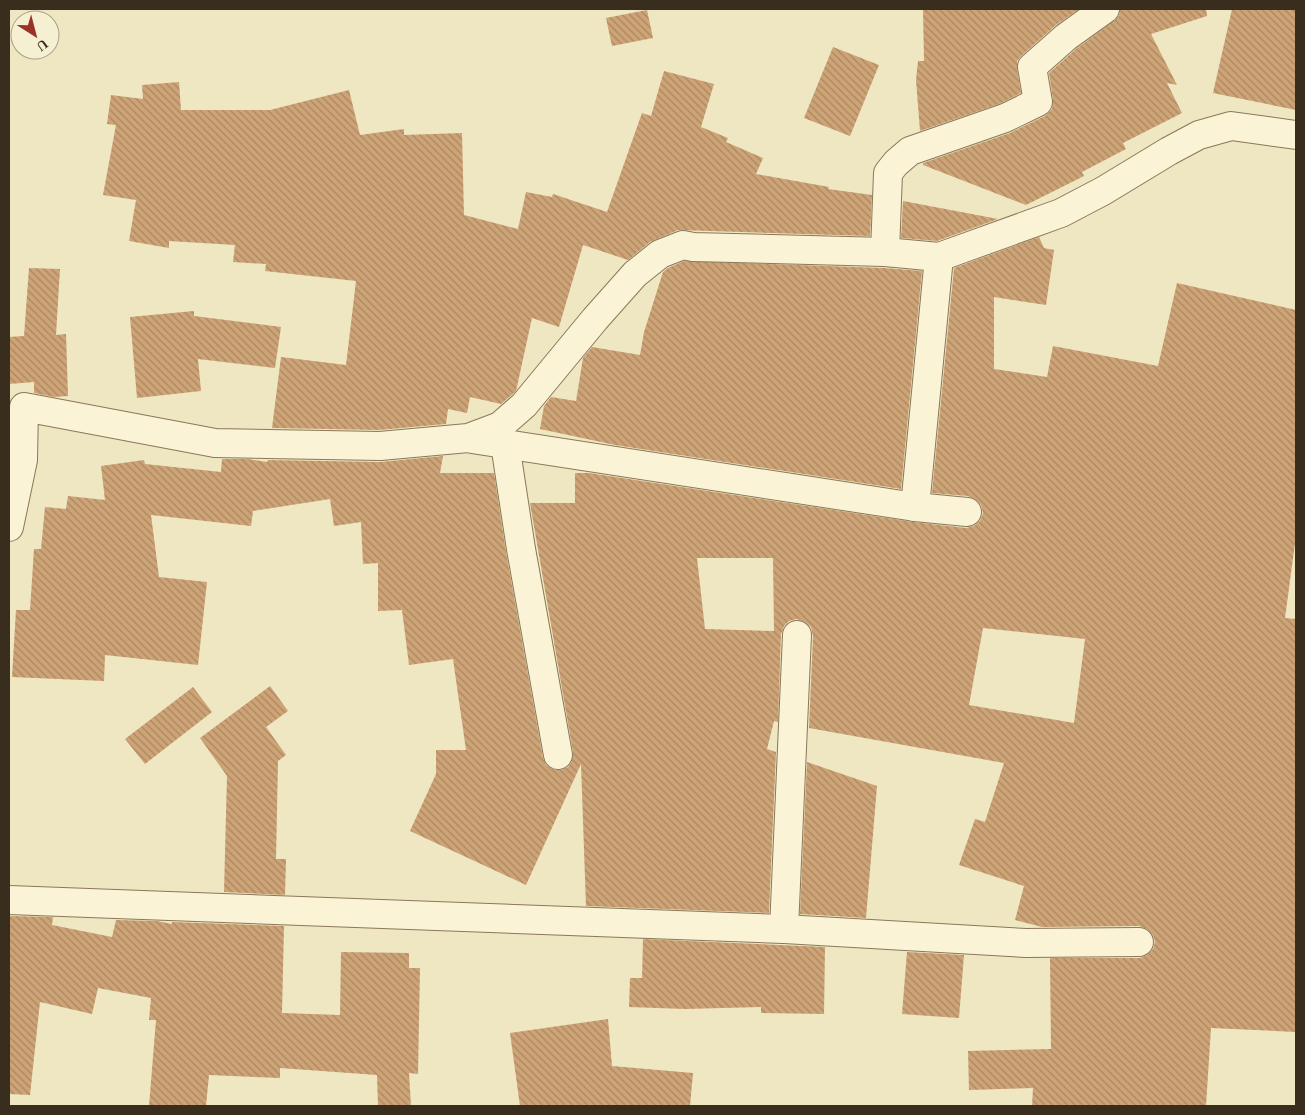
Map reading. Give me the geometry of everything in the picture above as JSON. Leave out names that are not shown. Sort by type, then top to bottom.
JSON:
[{"type":"street","points":[[885,252],[888,172],[896,163],[910,151],[1005,118],[1038,102],[1032,67],[1066,37],[1105,9]]},
{"type":"street","points":[[468,438],[500,426],[524,405],[635,274],[660,254],[683,244],[693,247],[885,252],[939,257],[1061,213],[1103,191],[1199,135],[1231,126],[1296,136]]},
{"type":"street","points":[[915,506],[939,257]]},
{"type":"street","points":[[9,527],[22,460],[16,406],[215,443],[380,446],[468,438],[915,506],[967,512]]},
{"type":"street","points":[[505,444],[521,550],[558,755]]},
{"type":"street","points":[[784,929],[797,635]]},
{"type":"street","points":[[9,900],[784,929],[1026,943],[1139,942]]},
{"type":"building","points":[[923,9],[1079,9],[1056,25],[1017,61],[1021,93],[999,104],[920,131],[916,80],[918,61],[924,61]]},
{"type":"building","points":[[1120,9],[1206,9],[1207,16],[1151,34],[1177,85],[1167,83],[1182,113],[1123,143],[1126,149],[1082,172],[1084,176],[1026,205],[923,165],[923,163],[1010,133],[1045,116],[1052,109],[1053,100],[1049,73],[1076,49],[1114,21],[1119,16]]},
{"type":"building","points":[[1232,9],[1296,9],[1296,110],[1213,93]]},
{"type":"building","points":[[647,10],[653,38],[612,46],[606,18]]},
{"type":"building","points":[[833,47],[879,65],[850,136],[804,118]]},
{"type":"building","points":[[664,71],[714,84],[701,127],[728,138],[726,142],[763,158],[756,174],[829,187],[828,189],[872,195],[870,236],[678,230],[650,242],[628,260],[583,245],[559,327],[532,318],[516,391],[501,404],[470,397],[467,413],[448,409],[446,424],[379,430],[272,428],[281,357],[346,365],[356,281],[265,271],[266,264],[233,262],[235,245],[169,241],[169,248],[129,241],[136,200],[103,195],[116,125],[107,124],[111,95],[143,99],[142,85],[179,82],[181,110],[270,110],[349,90],[360,135],[404,129],[404,135],[462,133],[464,215],[518,229],[526,192],[552,197],[553,194],[607,212],[642,113],[651,116]]},
{"type":"building","points":[[903,201],[998,219],[937,241],[901,238]]},
{"type":"building","points":[[1039,237],[1044,248],[1054,250],[1046,305],[994,297],[994,369],[1047,377],[1053,346],[1158,366],[1177,283],[1296,310],[1296,536],[1285,618],[1296,619],[1296,1032],[1211,1028],[1206,1106],[1032,1106],[1033,1088],[969,1090],[968,1051],[1051,1049],[1050,958],[1140,958],[1147,955],[1153,949],[1155,942],[1153,935],[1147,929],[1139,926],[1042,927],[1015,920],[1024,886],[959,865],[975,819],[985,822],[1004,763],[809,728],[813,636],[811,627],[797,619],[789,621],[784,626],[781,634],[778,722],[774,721],[767,749],[776,752],[769,913],[586,906],[581,764],[526,885],[410,831],[436,774],[436,750],[466,750],[453,659],[409,665],[402,610],[378,611],[378,563],[363,564],[361,522],[334,526],[330,499],[253,511],[251,526],[151,515],[159,577],[207,582],[198,665],[105,655],[104,681],[12,677],[16,610],[30,610],[34,549],[41,549],[45,507],[66,509],[68,496],[105,500],[101,466],[144,460],[145,464],[221,472],[222,459],[248,459],[267,462],[268,460],[380,462],[443,456],[440,473],[494,473],[506,552],[543,758],[546,765],[552,769],[561,770],[568,767],[572,761],[573,752],[530,503],[575,503],[575,473],[589,473],[913,522],[966,528],[974,526],[980,521],[983,513],[981,505],[976,500],[968,496],[932,493],[954,268]],"holes":[[[697,558],[773,558],[774,631],[705,629]],[[983,628],[1085,639],[1074,723],[969,705]]]},
{"type":"building","points":[[684,261],[922,271],[901,489],[615,445],[540,429],[544,406],[551,397],[576,401],[583,358],[592,347],[640,355],[644,332],[663,272]]},
{"type":"building","points":[[29,268],[60,269],[56,335],[66,334],[68,396],[54,397],[34,393],[34,382],[9,384],[9,337],[24,336]]},
{"type":"building","points":[[194,311],[194,316],[281,327],[275,368],[198,359],[201,391],[137,398],[130,317]]},
{"type":"building","points":[[270,686],[288,711],[266,727],[286,755],[278,761],[276,859],[286,859],[285,895],[224,892],[227,776],[200,738]]},
{"type":"building","points":[[193,687],[212,712],[145,764],[125,739]]},
{"type":"building","points":[[807,762],[877,786],[866,918],[800,914]]},
{"type":"building","points":[[9,916],[53,917],[52,925],[112,937],[116,920],[157,921],[172,924],[172,922],[284,926],[282,1013],[340,1015],[341,952],[409,953],[409,968],[420,968],[418,1074],[409,1073],[411,1106],[378,1106],[377,1075],[280,1068],[280,1078],[209,1075],[206,1106],[149,1106],[156,1020],[149,1020],[151,998],[98,988],[92,1014],[40,1002],[30,1095],[9,1094]]},
{"type":"building","points":[[643,939],[825,947],[824,1014],[761,1013],[761,1007],[685,1009],[629,1007],[630,978],[642,978]]},
{"type":"building","points":[[907,952],[964,955],[959,1018],[902,1014]]},
{"type":"building","points":[[608,1019],[612,1066],[693,1073],[690,1106],[520,1106],[510,1033]]}]
